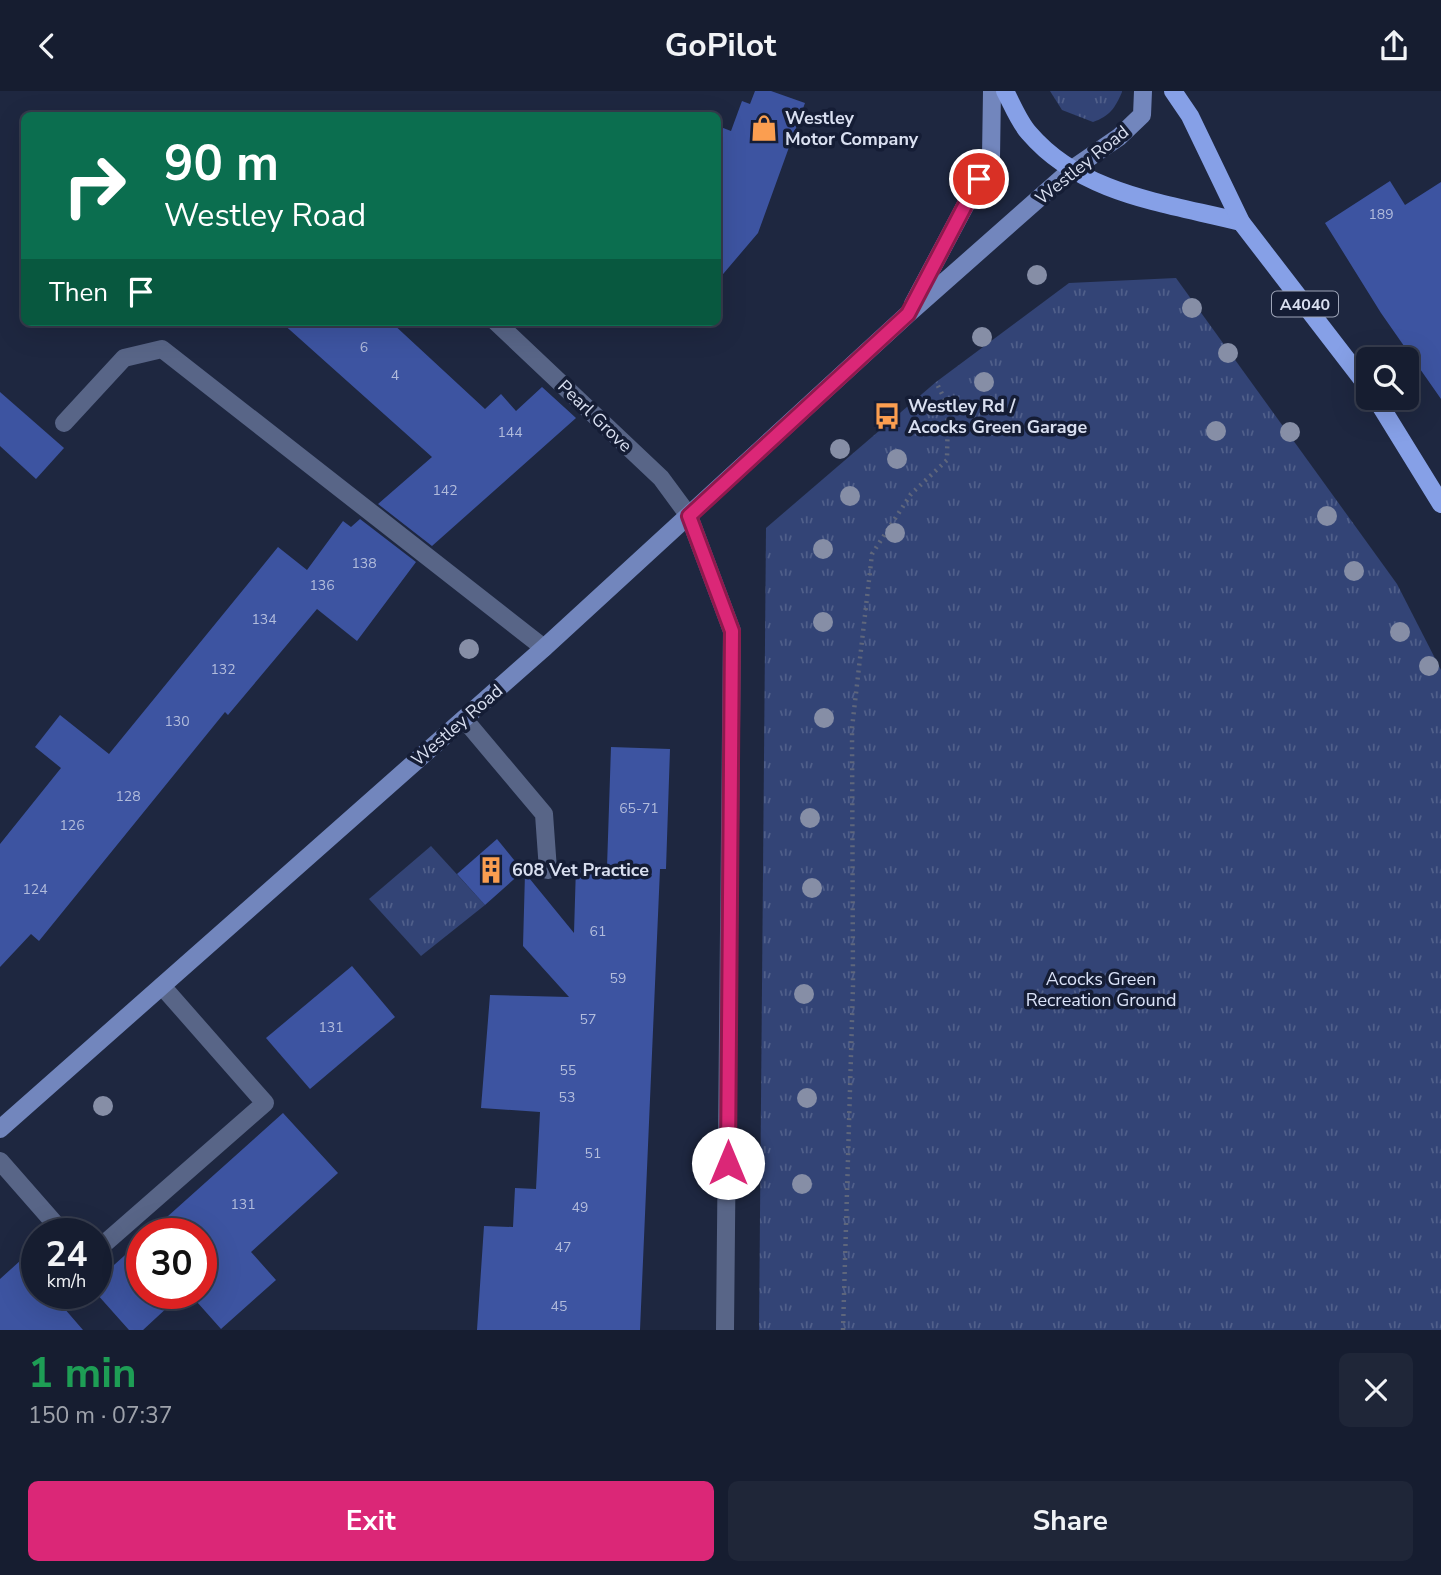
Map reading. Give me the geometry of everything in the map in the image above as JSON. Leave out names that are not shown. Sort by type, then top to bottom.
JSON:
[{"type":"main road","name":"Westley Road","points":[[908,314],[991,157],[992,91]]},
{"type":"main road","points":[[1005,91],[1028,132],[1071,170],[1133,198],[1241,222]]},
{"type":"main road","name":"Westley Road","points":[[0,1129],[544,648],[908,314],[1071,170],[1119,137],[1142,115],[1143,91]]},
{"type":"main road","name":"A4040","points":[[1173,91],[1189,116],[1241,222],[1356,371]]},
{"type":"main road","points":[[1383,410],[1441,504]]},
{"type":"street","name":"Pearl Grove","points":[[500,326],[661,478],[689,516],[732,631],[725,1330]]},
{"type":"street","points":[[64,423],[124,358],[162,349],[544,648]]},
{"type":"street","points":[[464,719],[544,814],[548,870]]},
{"type":"street","points":[[112,1237],[265,1103],[163,986]]},
{"type":"street","points":[[0,1161],[50,1218]]},
{"type":"path","points":[[842,1330],[853,986],[852,728],[872,554],[911,494],[947,460],[948,405],[936,383]]},
{"type":"green space","points":[[1050,91],[1122,92],[1111,111],[1093,122],[1062,110]]},
{"type":"green space","name":"Acocks Green Recreation Ground","points":[[1176,278],[1397,584],[1441,670],[1441,1330],[759,1330],[766,528],[936,382],[1069,283]]},
{"type":"green space","points":[[431,846],[485,905],[421,956],[369,899]]},
{"type":"building","points":[[755,91],[771,91],[805,103],[758,233],[721,276],[721,127],[731,131],[742,101],[750,104]]},
{"type":"building","points":[[1390,181],[1405,205],[1441,182],[1441,399],[1419,367],[1419,347],[1405,347],[1325,223]]},
{"type":"building","points":[[285,326],[395,326],[485,409],[501,394],[516,411],[542,387],[576,418],[432,546],[378,504],[432,457]]},
{"type":"building","points":[[0,392],[64,448],[36,479],[0,446]]},
{"type":"building","points":[[360,519],[416,562],[357,641],[317,609],[228,715],[225,712],[39,941],[31,934],[0,967],[0,844],[61,768],[35,747],[60,715],[109,754],[278,547],[307,570],[343,521],[351,527]]},
{"type":"building","points":[[611,747],[670,749],[666,869],[660,869],[640,1330],[477,1330],[484,1226],[513,1227],[515,1188],[536,1189],[540,1112],[481,1108],[490,995],[569,997],[523,946],[525,873],[574,933],[576,866],[607,867]]},
{"type":"building","name":"608 Vet Practice","points":[[497,839],[523,871],[485,905],[457,874]]},
{"type":"building","points":[[352,966],[395,1017],[310,1089],[266,1038]]},
{"type":"building","points":[[283,1113],[338,1173],[251,1252],[276,1280],[221,1329],[203,1309],[217,1309],[217,1218],[166,1218]]},
{"type":"building","points":[[126,1254],[126,1309],[166,1309],[143,1330],[129,1330],[110,1309],[112,1267]]},
{"type":"building","points":[[21,1260],[21,1309],[65,1309],[83,1330],[0,1330],[0,1279]]},
{"type":"place","name":"Westley Motor Company","points":[[764,128]]},
{"type":"place","name":"Westley Rd / Acocks Green Garage","points":[[887,416]]},
{"type":"place","name":"608 Vet Practice","points":[[491,870]]},
{"type":"route","points":[[728,1163],[732,631],[689,516],[908,314],[979,179]]}]
